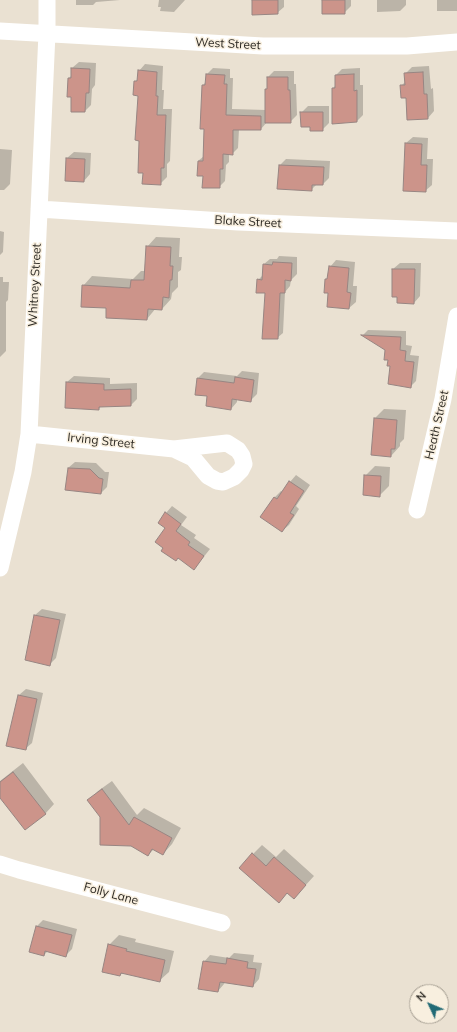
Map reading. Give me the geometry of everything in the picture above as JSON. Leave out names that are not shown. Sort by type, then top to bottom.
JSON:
[{"type":"street","name":"Whitney Street","points":[[0,568],[23,472],[29,434],[47,33],[47,0]]},
{"type":"street","name":"West Street","points":[[0,31],[263,46],[407,46],[457,42]]},
{"type":"street","name":"Blake Street","points":[[39,209],[231,222],[457,231]]},
{"type":"street","name":"Heath Street","points":[[417,510],[443,399],[457,316]]},
{"type":"street","name":"Irving Street","points":[[29,434],[174,449]]},
{"type":"street","name":"Folly Lane","points":[[0,864],[222,923]]},
{"type":"building","points":[[252,0],[278,0],[278,14],[252,15]]},
{"type":"building","points":[[322,0],[345,0],[345,14],[322,14]]},
{"type":"building","points":[[71,68],[90,69],[89,93],[86,93],[85,112],[71,112],[71,97],[67,97],[68,78],[71,78]]},
{"type":"building","points":[[138,70],[157,72],[157,115],[166,115],[164,168],[161,168],[161,185],[142,184],[143,173],[138,173],[139,141],[135,140],[138,96],[133,95],[134,81],[137,81]]},
{"type":"building","points":[[423,72],[424,94],[427,94],[428,119],[407,120],[406,98],[401,98],[400,85],[405,85],[404,73]]},
{"type":"building","points":[[206,74],[225,75],[224,84],[227,84],[226,115],[261,116],[261,130],[233,130],[233,155],[223,154],[223,169],[220,169],[220,188],[202,188],[203,176],[197,176],[198,161],[203,161],[204,129],[200,129],[202,85],[205,85]]},
{"type":"building","points":[[354,74],[354,91],[357,90],[357,122],[332,124],[332,88],[335,88],[335,75]]},
{"type":"building","points":[[267,77],[288,77],[291,123],[265,123],[265,89],[267,89]]},
{"type":"building","points":[[300,112],[323,112],[323,131],[310,131],[310,127],[301,127]]},
{"type":"building","points":[[405,143],[422,144],[421,165],[427,165],[426,192],[403,191]]},
{"type":"building","points":[[66,158],[85,159],[84,182],[65,181]]},
{"type":"building","points":[[279,165],[324,167],[323,185],[312,185],[312,191],[277,189]]},
{"type":"building","points":[[146,246],[171,247],[170,266],[173,266],[172,280],[170,280],[169,298],[163,297],[162,310],[148,309],[147,320],[106,318],[106,308],[81,307],[82,285],[130,288],[131,280],[144,280]]},
{"type":"building","points":[[273,262],[292,263],[291,281],[285,280],[285,293],[280,293],[278,339],[262,339],[265,293],[256,293],[257,279],[262,280],[263,264],[272,265]]},
{"type":"building","points":[[329,266],[349,268],[347,292],[351,293],[349,309],[327,307],[328,293],[324,293],[325,279],[327,279]]},
{"type":"building","points":[[392,269],[415,269],[414,304],[397,303],[397,297],[392,297]]},
{"type":"building","points":[[361,335],[401,337],[400,350],[406,351],[405,361],[414,362],[411,388],[388,384],[390,366],[387,366],[388,360],[384,360],[385,350]]},
{"type":"building","points":[[235,377],[254,380],[251,402],[232,399],[231,410],[206,406],[207,396],[195,395],[197,378],[234,383]]},
{"type":"building","points":[[66,382],[104,384],[104,390],[131,389],[131,406],[99,407],[99,410],[65,408]]},
{"type":"building","points":[[374,418],[397,420],[395,449],[391,449],[391,457],[371,455]]},
{"type":"building","points":[[68,468],[90,469],[99,478],[103,479],[101,494],[65,490]]},
{"type":"building","points":[[364,475],[381,476],[380,497],[363,495]]},
{"type":"building","points":[[289,481],[304,491],[290,513],[294,515],[282,532],[260,517],[274,497],[277,499]]},
{"type":"building","points":[[165,512],[181,524],[176,531],[190,542],[188,545],[204,556],[194,570],[178,558],[176,561],[161,551],[163,548],[155,542],[165,528],[158,523]]},
{"type":"building","points":[[34,615],[60,620],[50,666],[25,660]]},
{"type":"building","points":[[18,695],[37,699],[26,750],[6,746]]},
{"type":"building","points":[[13,772],[46,814],[25,830],[0,798],[0,782]]},
{"type":"building","points":[[102,789],[129,825],[134,817],[172,838],[163,855],[152,849],[148,856],[131,846],[100,845],[100,817],[87,800]]},
{"type":"building","points":[[252,853],[266,866],[274,857],[306,885],[294,899],[287,893],[279,903],[239,868]]},
{"type":"building","points":[[36,926],[72,935],[66,957],[45,951],[44,956],[29,952]]},
{"type":"building","points":[[108,944],[127,949],[126,951],[165,960],[160,982],[121,973],[120,976],[102,972]]},
{"type":"building","points":[[227,958],[248,962],[247,968],[256,969],[253,987],[220,982],[218,992],[198,989],[203,961],[226,964]]}]
